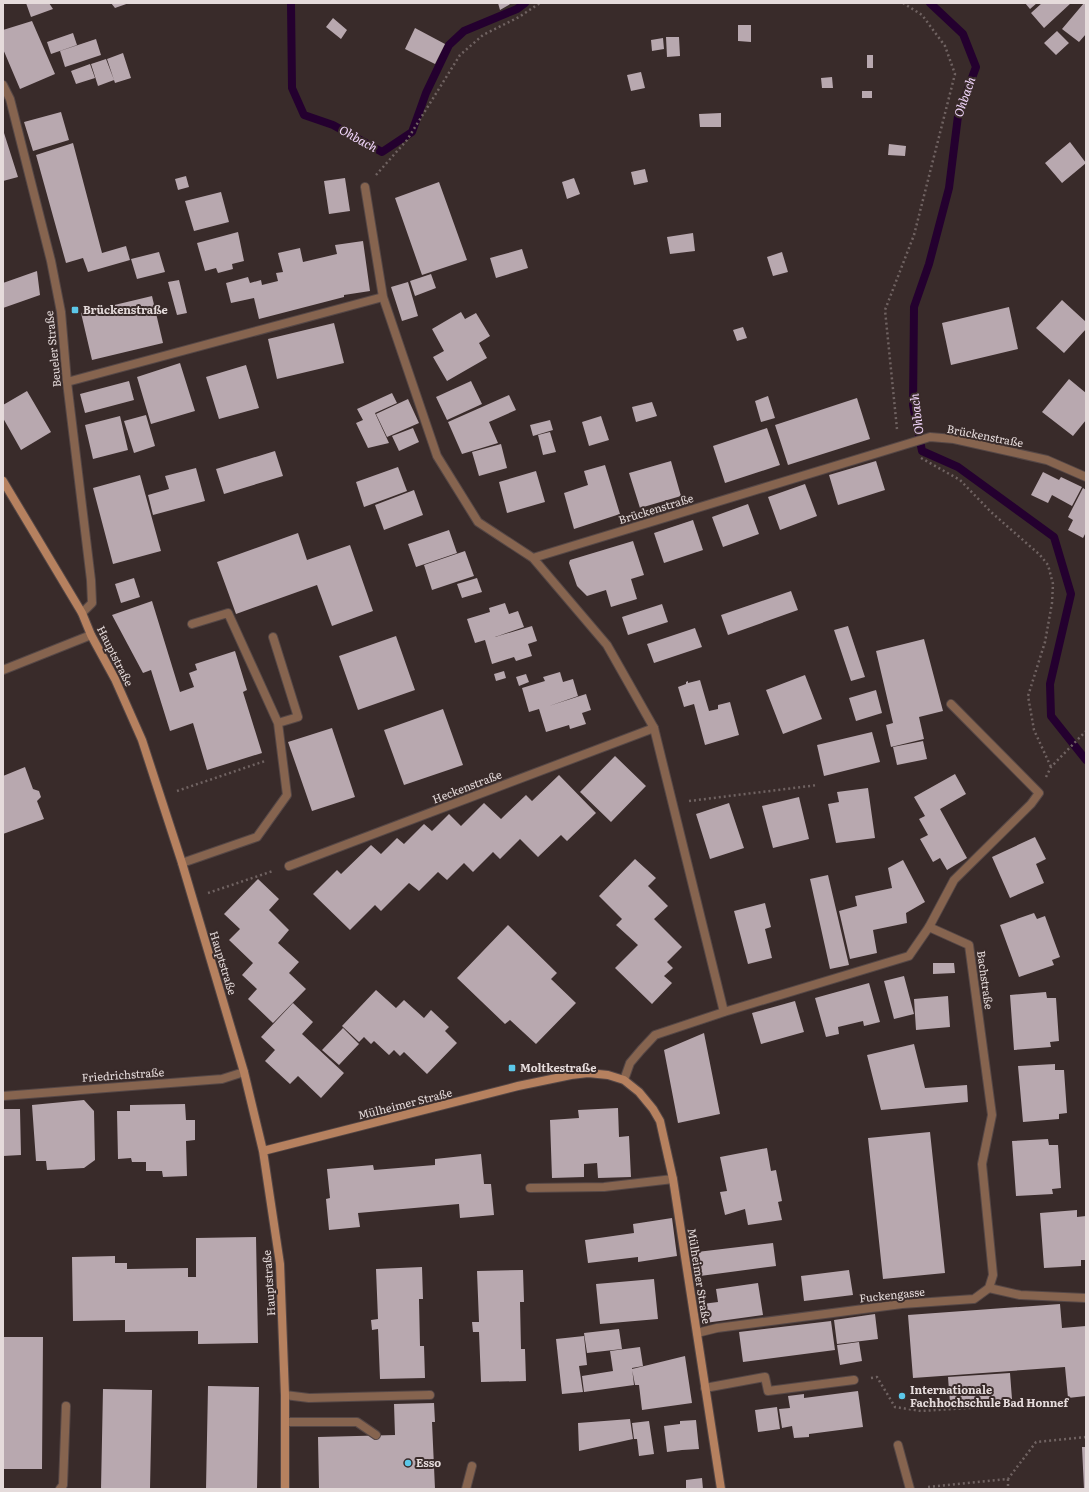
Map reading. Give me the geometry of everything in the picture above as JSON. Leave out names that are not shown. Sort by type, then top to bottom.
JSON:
[{"type":"main road","name":"Hauptstraße","points":[[3,481],[82,613],[91,635],[127,704],[142,740],[193,898],[244,1072],[263,1152],[280,1264],[285,1395],[285,1489]]},
{"type":"main road","name":"Mülheimer Straße","points":[[263,1152],[518,1086],[571,1075],[588,1073],[608,1075],[624,1080],[639,1092],[653,1109],[660,1121],[673,1179],[720,1489]]},
{"type":"street","name":"Beueler Straße","points":[[3,85],[10,100],[51,261],[60,312],[67,382],[92,580],[92,603],[82,613]]},
{"type":"street","points":[[365,187],[383,296],[437,456],[478,522],[533,558],[607,645],[654,728],[724,1012]]},
{"type":"street","points":[[67,382],[383,296]]},
{"type":"street","name":"Brückenstraße","points":[[533,558],[930,437],[954,440],[1047,460],[1086,477]]},
{"type":"street","points":[[182,863],[257,837],[287,795],[278,723],[228,613],[192,624]]},
{"type":"street","points":[[3,670],[91,635]]},
{"type":"street","points":[[273,637],[298,716],[278,723]]},
{"type":"street","points":[[624,1080],[630,1063],[655,1035],[724,1012],[908,956],[929,926],[954,880],[1031,804],[1039,793],[951,704]]},
{"type":"street","name":"Heckenstraße","points":[[289,866],[654,728]]},
{"type":"street","name":"Bachstraße","points":[[929,926],[969,945],[992,1116],[982,1164],[993,1275],[989,1288]]},
{"type":"street","name":"Friedrichstraße","points":[[3,1096],[222,1078],[244,1072]]},
{"type":"street","points":[[530,1188],[604,1187],[673,1179]]},
{"type":"street","points":[[989,1288],[1020,1295],[1086,1298]]},
{"type":"street","name":"Fuckengasse","points":[[697,1332],[717,1328],[902,1304],[974,1299],[989,1288]]},
{"type":"street","points":[[705,1388],[765,1377],[768,1391],[854,1380]]},
{"type":"street","points":[[285,1395],[309,1398],[430,1395]]},
{"type":"street","points":[[60,1489],[63,1485],[66,1406]]},
{"type":"street","points":[[285,1422],[357,1422],[376,1435]]},
{"type":"street","points":[[898,1445],[910,1489]]},
{"type":"street","points":[[466,1489],[472,1466]]},
{"type":"path","points":[[365,187],[407,140],[460,55],[483,35],[519,17],[540,3]]},
{"type":"path","points":[[903,3],[922,14],[945,46],[955,74],[914,235],[885,310],[897,430],[915,455],[960,480],[991,512],[1040,555],[1048,565],[1053,584],[1052,603],[1045,642],[1028,696],[1034,730],[1051,767],[1086,731]]},
{"type":"path","points":[[161,797],[283,755]]},
{"type":"path","points":[[672,803],[818,786]]},
{"type":"path","points":[[193,898],[289,866]]},
{"type":"path","points":[[867,1378],[878,1377],[895,1407],[920,1411],[1034,1404]]},
{"type":"path","points":[[1008,1489],[1008,1479],[1036,1442],[1086,1437]]},
{"type":"path","points":[[910,1489],[1008,1479]]},
{"type":"building","points":[[26,3],[49,3],[53,9],[31,17]]},
{"type":"building","points":[[111,3],[129,3],[115,8]]},
{"type":"building","points":[[498,3],[512,3],[500,10]]},
{"type":"building","points":[[1025,3],[1037,3],[1030,9]]},
{"type":"building","points":[[1042,3],[1071,3],[1044,28],[1031,13]]},
{"type":"building","points":[[1084,3],[1086,3],[1086,34],[1079,42],[1062,29]]},
{"type":"building","points":[[333,18],[347,30],[341,39],[326,27]]},
{"type":"building","points":[[32,21],[55,74],[20,89],[3,49],[3,30]]},
{"type":"building","points":[[738,25],[751,25],[751,42],[738,41]]},
{"type":"building","points":[[415,28],[445,44],[435,64],[405,49]]},
{"type":"building","points":[[1057,31],[1069,43],[1056,55],[1044,43]]},
{"type":"building","points":[[73,33],[77,45],[51,54],[47,42]]},
{"type":"building","points":[[666,37],[679,37],[680,56],[667,57]]},
{"type":"building","points":[[663,38],[664,49],[652,51],[651,40]]},
{"type":"building","points":[[96,39],[101,55],[65,67],[60,51]]},
{"type":"building","points":[[123,53],[131,78],[115,83],[107,59]]},
{"type":"building","points":[[867,55],[873,55],[873,68],[867,68]]},
{"type":"building","points":[[106,59],[114,80],[98,86],[91,64]]},
{"type":"building","points":[[90,64],[95,78],[76,84],[71,71]]},
{"type":"building","points":[[641,72],[645,88],[631,91],[627,75]]},
{"type":"building","points":[[832,77],[833,88],[822,88],[821,78]]},
{"type":"building","points":[[862,91],[872,91],[872,98],[862,98]]},
{"type":"building","points":[[61,112],[69,140],[33,151],[24,122]]},
{"type":"building","points":[[721,113],[721,127],[700,127],[699,114]]},
{"type":"building","points":[[3,133],[18,177],[3,181]]},
{"type":"building","points":[[1070,142],[1086,163],[1062,183],[1045,163]]},
{"type":"building","points":[[73,143],[102,253],[126,246],[130,260],[88,272],[83,258],[66,263],[36,155]]},
{"type":"building","points":[[889,144],[906,146],[905,156],[888,155]]},
{"type":"building","points":[[645,169],[648,182],[634,185],[631,172]]},
{"type":"building","points":[[186,176],[189,187],[178,190],[175,179]]},
{"type":"building","points":[[345,178],[350,211],[329,214],[324,181]]},
{"type":"building","points":[[574,178],[580,194],[567,199],[562,182]]},
{"type":"building","points":[[439,182],[467,260],[422,275],[395,198]]},
{"type":"building","points":[[221,192],[229,222],[194,231],[185,201]]},
{"type":"building","points":[[238,232],[244,261],[232,264],[233,269],[218,273],[216,268],[205,271],[197,243]]},
{"type":"building","points":[[693,233],[695,251],[670,254],[667,237]]},
{"type":"building","points":[[363,241],[370,291],[344,295],[344,297],[259,319],[254,298],[231,303],[226,283],[248,277],[250,283],[261,280],[262,285],[278,281],[276,273],[283,272],[278,253],[300,248],[303,262],[337,254],[335,245]]},
{"type":"building","points":[[522,249],[528,268],[496,278],[490,258]]},
{"type":"building","points":[[159,252],[165,272],[137,279],[131,259]]},
{"type":"building","points":[[782,252],[788,272],[773,276],[767,257]]},
{"type":"building","points":[[37,271],[40,295],[3,308],[3,283]]},
{"type":"building","points":[[431,274],[436,288],[415,296],[410,281]]},
{"type":"building","points":[[179,280],[187,313],[177,315],[168,282]]},
{"type":"building","points":[[408,282],[418,316],[402,321],[391,287]]},
{"type":"building","points":[[152,296],[163,343],[92,360],[81,313]]},
{"type":"building","points":[[1062,300],[1086,322],[1086,329],[1064,353],[1036,328]]},
{"type":"building","points":[[1009,307],[1018,349],[951,365],[942,323]]},
{"type":"building","points":[[461,312],[465,319],[476,313],[490,336],[479,343],[487,358],[447,381],[433,357],[444,351],[432,329]]},
{"type":"building","points":[[334,323],[344,363],[277,379],[268,339]]},
{"type":"building","points":[[743,327],[747,338],[737,341],[733,330]]},
{"type":"building","points":[[180,363],[195,411],[151,424],[137,377]]},
{"type":"building","points":[[246,365],[259,408],[219,419],[206,377]]},
{"type":"building","points":[[1069,379],[1086,393],[1086,420],[1073,436],[1042,412]]},
{"type":"building","points":[[129,381],[134,400],[85,413],[80,394]]},
{"type":"building","points":[[471,381],[482,404],[447,420],[436,397]]},
{"type":"building","points":[[27,391],[51,432],[21,450],[3,418],[3,405]]},
{"type":"building","points":[[392,393],[397,403],[375,413],[389,443],[368,448],[356,423],[363,420],[357,409]]},
{"type":"building","points":[[509,395],[516,410],[489,422],[498,443],[462,454],[448,422]]},
{"type":"building","points":[[768,396],[775,418],[761,422],[755,401]]},
{"type":"building","points":[[857,398],[870,439],[788,465],[775,425]]},
{"type":"building","points":[[408,399],[419,423],[387,437],[376,414]]},
{"type":"building","points":[[652,402],[657,416],[636,422],[632,407]]},
{"type":"building","points":[[146,415],[155,446],[134,453],[124,421]]},
{"type":"building","points":[[120,416],[128,450],[93,459],[85,425]]},
{"type":"building","points":[[601,416],[609,440],[589,446],[582,422]]},
{"type":"building","points":[[550,420],[553,430],[533,436],[530,425]]},
{"type":"building","points":[[413,428],[419,442],[399,451],[392,436]]},
{"type":"building","points":[[767,428],[780,465],[725,483],[713,446]]},
{"type":"building","points":[[550,432],[556,452],[543,455],[538,435]]},
{"type":"building","points":[[501,444],[507,468],[479,476],[472,452]]},
{"type":"building","points":[[275,451],[283,476],[224,494],[216,469]]},
{"type":"building","points":[[671,461],[681,496],[640,508],[629,473]]},
{"type":"building","points":[[876,461],[885,490],[838,505],[829,475]]},
{"type":"building","points":[[605,465],[620,514],[574,529],[564,493],[588,485],[584,471]]},
{"type":"building","points":[[398,467],[407,491],[364,507],[356,482]]},
{"type":"building","points":[[196,468],[205,501],[153,515],[148,495],[169,489],[165,476]]},
{"type":"building","points":[[536,471],[545,502],[507,513],[499,482]]},
{"type":"building","points":[[1043,472],[1059,480],[1061,477],[1082,487],[1072,506],[1052,495],[1048,503],[1031,495]]},
{"type":"building","points":[[140,475],[161,551],[113,564],[93,488]]},
{"type":"building","points":[[805,484],[817,516],[780,530],[768,497]]},
{"type":"building","points":[[1083,488],[1086,490],[1086,532],[1083,538],[1068,530],[1073,520],[1068,517]]},
{"type":"building","points":[[414,490],[423,515],[384,530],[375,505]]},
{"type":"building","points":[[748,504],[759,534],[723,547],[712,517]]},
{"type":"building","points":[[693,520],[703,550],[664,563],[654,533]]},
{"type":"building","points":[[449,530],[457,553],[416,567],[408,544]]},
{"type":"building","points":[[298,533],[307,560],[350,545],[373,611],[332,626],[317,585],[236,614],[217,562]]},
{"type":"building","points":[[633,541],[644,575],[631,579],[637,599],[611,607],[606,590],[587,596],[577,586],[569,563],[570,560]]},
{"type":"building","points":[[465,551],[474,576],[432,590],[424,565]]},
{"type":"building","points":[[134,578],[140,597],[121,603],[115,584]]},
{"type":"building","points":[[477,578],[482,592],[462,598],[457,584]]},
{"type":"building","points":[[791,591],[798,610],[728,635],[721,615]]},
{"type":"building","points":[[152,601],[180,692],[194,687],[189,673],[197,670],[195,664],[235,651],[247,690],[243,692],[262,753],[207,770],[193,723],[170,731],[151,670],[143,673],[112,615]]},
{"type":"building","points":[[505,603],[509,614],[518,611],[524,627],[495,637],[532,626],[537,641],[528,644],[532,656],[516,661],[514,657],[492,664],[485,640],[475,643],[467,619],[490,612],[489,608]]},
{"type":"building","points":[[662,604],[668,622],[628,635],[622,617]]},
{"type":"building","points":[[848,626],[865,677],[851,681],[834,630]]},
{"type":"building","points":[[695,628],[702,647],[654,663],[647,644]]},
{"type":"building","points":[[396,636],[415,690],[358,710],[339,656]]},
{"type":"building","points":[[924,639],[943,711],[919,717],[924,739],[891,747],[886,725],[893,723],[876,651]]},
{"type":"building","points":[[504,671],[506,678],[496,681],[494,674]]},
{"type":"building","points":[[560,672],[563,682],[573,679],[578,696],[549,706],[586,694],[591,710],[582,713],[586,724],[570,729],[569,725],[546,732],[539,709],[529,712],[522,688],[545,681],[543,677]]},
{"type":"building","points":[[526,674],[529,682],[519,686],[516,677]]},
{"type":"building","points":[[805,675],[822,719],[783,734],[766,690]]},
{"type":"building","points":[[700,680],[709,711],[718,709],[718,705],[730,702],[739,735],[705,745],[694,704],[684,707],[678,687],[686,684],[688,681],[688,683]]},
{"type":"building","points":[[876,690],[882,713],[856,721],[849,698]]},
{"type":"building","points":[[443,709],[463,765],[404,785],[384,730]]},
{"type":"building","points":[[332,728],[355,797],[312,811],[288,742]]},
{"type":"building","points":[[872,732],[880,762],[824,776],[817,745]]},
{"type":"building","points":[[923,741],[927,759],[897,765],[893,747]]},
{"type":"building","points":[[615,756],[646,786],[611,822],[580,792]]},
{"type":"building","points":[[25,767],[33,789],[39,791],[41,797],[37,801],[44,819],[3,834],[3,776]]},
{"type":"building","points":[[955,774],[966,794],[940,809],[967,858],[947,870],[940,858],[933,862],[920,839],[928,835],[919,819],[925,816],[914,797]]},
{"type":"building","points":[[559,775],[596,813],[567,841],[561,835],[538,857],[520,839],[500,859],[493,852],[473,872],[464,863],[447,880],[438,872],[419,891],[409,883],[381,911],[375,905],[350,930],[313,894],[337,870],[341,874],[371,845],[381,854],[397,838],[404,844],[424,824],[432,831],[449,814],[461,826],[484,803],[501,819],[526,795],[532,801]]},
{"type":"building","points":[[868,788],[875,838],[836,843],[828,804],[839,802],[837,792]]},
{"type":"building","points":[[799,797],[809,839],[773,848],[762,806]]},
{"type":"building","points":[[729,803],[744,848],[710,859],[696,814]]},
{"type":"building","points":[[1035,837],[1046,859],[1036,864],[1044,883],[1010,898],[992,857]]},
{"type":"building","points":[[635,859],[656,878],[648,886],[668,906],[654,919],[682,947],[667,962],[673,968],[664,976],[672,983],[652,1004],[615,968],[638,945],[616,925],[622,919],[599,896]]},
{"type":"building","points":[[903,860],[925,902],[906,913],[907,923],[873,930],[877,953],[850,959],[839,911],[857,906],[855,896],[892,888],[888,868]]},
{"type":"building","points":[[828,875],[849,965],[830,969],[810,879]]},
{"type":"building","points":[[258,879],[279,899],[269,910],[289,930],[278,943],[299,962],[289,973],[306,989],[273,1023],[248,999],[257,989],[242,975],[253,963],[229,940],[240,929],[224,914]]},
{"type":"building","points":[[765,903],[771,927],[765,929],[772,958],[748,964],[734,911]]},
{"type":"building","points":[[1034,913],[1037,919],[1045,916],[1060,957],[1052,960],[1054,965],[1019,977],[1000,925]]},
{"type":"building","points":[[508,925],[557,973],[551,979],[576,1003],[536,1044],[510,1020],[505,1024],[457,978]]},
{"type":"building","points":[[933,963],[954,963],[955,973],[933,974]]},
{"type":"building","points":[[904,976],[914,1014],[894,1019],[884,981]]},
{"type":"building","points":[[869,983],[880,1022],[864,1026],[863,1021],[838,1027],[839,1034],[826,1037],[815,998]]},
{"type":"building","points":[[376,990],[396,1008],[404,1000],[424,1018],[431,1010],[449,1027],[445,1031],[457,1043],[427,1074],[404,1052],[400,1056],[394,1050],[389,1055],[374,1041],[371,1044],[364,1037],[359,1042],[342,1026]]},
{"type":"building","points":[[1046,992],[1047,998],[1056,998],[1059,1041],[1050,1042],[1051,1047],[1014,1050],[1010,995]]},
{"type":"building","points":[[948,996],[950,1027],[916,1030],[914,999]]},
{"type":"building","points":[[795,1001],[804,1032],[761,1044],[752,1013]]},
{"type":"building","points":[[293,1003],[313,1022],[302,1034],[344,1073],[321,1098],[298,1076],[290,1084],[265,1061],[275,1050],[261,1037]]},
{"type":"building","points":[[343,1028],[359,1044],[339,1065],[322,1050]]},
{"type":"building","points":[[704,1033],[720,1114],[678,1123],[664,1050]]},
{"type":"building","points":[[914,1044],[925,1088],[967,1085],[968,1102],[881,1110],[867,1055]]},
{"type":"building","points":[[1055,1064],[1055,1070],[1064,1070],[1067,1113],[1059,1114],[1059,1119],[1023,1122],[1018,1066]]},
{"type":"building","points":[[84,1100],[94,1111],[95,1160],[84,1168],[47,1170],[46,1161],[36,1161],[32,1105]]},
{"type":"building","points":[[185,1104],[186,1120],[195,1120],[195,1140],[186,1141],[187,1176],[163,1177],[162,1171],[146,1171],[146,1162],[132,1162],[131,1158],[118,1159],[117,1111],[130,1111],[130,1105]]},
{"type":"building","points":[[618,1108],[619,1137],[629,1136],[631,1177],[598,1178],[597,1163],[584,1164],[584,1177],[552,1178],[550,1120],[579,1118],[578,1110]]},
{"type":"building","points":[[3,1109],[20,1109],[21,1155],[3,1156]]},
{"type":"building","points":[[930,1132],[945,1273],[883,1279],[868,1138]]},
{"type":"building","points":[[1048,1139],[1049,1145],[1058,1145],[1061,1188],[1052,1189],[1053,1194],[1016,1196],[1012,1141]]},
{"type":"building","points":[[767,1148],[771,1171],[776,1170],[782,1201],[778,1202],[782,1220],[748,1225],[745,1209],[725,1215],[720,1192],[727,1191],[720,1157]]},
{"type":"building","points":[[481,1154],[484,1184],[491,1184],[494,1215],[460,1218],[459,1204],[358,1213],[360,1227],[329,1230],[326,1199],[330,1198],[327,1169],[373,1165],[374,1170],[435,1165],[435,1159]]},
{"type":"building","points":[[1077,1210],[1077,1217],[1086,1216],[1086,1260],[1081,1260],[1081,1266],[1044,1268],[1040,1213]]},
{"type":"building","points":[[672,1218],[677,1256],[638,1262],[638,1257],[588,1263],[585,1240],[634,1233],[633,1224]]},
{"type":"building","points":[[256,1237],[258,1343],[198,1344],[198,1331],[125,1332],[125,1320],[73,1321],[72,1257],[115,1256],[115,1263],[127,1263],[127,1269],[188,1268],[188,1277],[196,1277],[196,1238]]},
{"type":"building","points":[[773,1243],[776,1266],[700,1276],[697,1252]]},
{"type":"building","points":[[422,1267],[423,1299],[419,1299],[420,1346],[424,1346],[425,1378],[380,1379],[378,1329],[372,1330],[371,1320],[378,1319],[376,1269]]},
{"type":"building","points":[[523,1270],[524,1302],[520,1302],[521,1349],[525,1349],[526,1381],[481,1382],[479,1332],[473,1332],[472,1322],[479,1322],[477,1271]]},
{"type":"building","points":[[849,1270],[853,1295],[804,1301],[801,1276]]},
{"type":"building","points":[[654,1279],[658,1319],[600,1324],[596,1284]]},
{"type":"building","points":[[758,1283],[763,1315],[705,1323],[702,1304],[718,1302],[716,1289]]},
{"type":"building","points":[[1060,1304],[1062,1328],[1086,1326],[1086,1396],[1068,1398],[1065,1367],[913,1378],[908,1315]]},
{"type":"building","points":[[875,1314],[878,1339],[837,1344],[834,1320]]},
{"type":"building","points":[[831,1321],[835,1350],[743,1362],[739,1332]]},
{"type":"building","points":[[619,1329],[622,1349],[587,1353],[584,1333]]},
{"type":"building","points":[[584,1336],[587,1365],[579,1366],[583,1392],[562,1394],[556,1339]]},
{"type":"building","points":[[3,1337],[43,1337],[42,1469],[3,1469]]},
{"type":"building","points":[[859,1342],[862,1361],[840,1365],[837,1345]]},
{"type":"building","points":[[640,1347],[643,1366],[632,1368],[634,1385],[584,1392],[582,1376],[613,1371],[610,1351]]},
{"type":"building","points":[[685,1356],[692,1403],[642,1410],[639,1385],[635,1385],[632,1369]]},
{"type":"building","points":[[1010,1373],[1012,1399],[950,1404],[948,1377]]},
{"type":"building","points":[[208,1386],[259,1387],[257,1489],[206,1489]]},
{"type":"building","points":[[103,1389],[152,1390],[150,1489],[101,1489]]},
{"type":"building","points":[[858,1391],[863,1427],[809,1434],[809,1437],[794,1438],[792,1426],[782,1428],[779,1409],[790,1408],[788,1396],[804,1394],[804,1398]]},
{"type":"building","points":[[434,1403],[435,1422],[432,1422],[435,1489],[319,1489],[318,1437],[395,1435],[394,1404]]},
{"type":"building","points":[[777,1407],[780,1429],[758,1432],[755,1410]]},
{"type":"building","points":[[630,1419],[633,1439],[579,1451],[578,1423]]},
{"type":"building","points":[[696,1420],[699,1449],[667,1452],[664,1426],[680,1424],[680,1421]]},
{"type":"building","points":[[649,1421],[654,1454],[639,1456],[637,1439],[634,1439],[632,1423]]},
{"type":"building","points":[[1082,1447],[1086,1447],[1086,1489],[1084,1489]]},
{"type":"building","points":[[702,1478],[703,1489],[686,1489],[686,1480]]},
{"type":"waterway","name":"Ohbach","points":[[291,3],[292,88],[304,115],[333,125],[382,152],[412,132],[426,93],[449,45],[464,31],[517,9],[525,3]]},
{"type":"waterway","name":"Ohbach","points":[[930,3],[963,34],[976,67],[958,116],[949,188],[929,264],[914,307],[913,405],[922,451],[958,467],[1054,537],[1071,594],[1050,684],[1051,716],[1086,760]]},
{"type":"place","name":"Brückenstraße","points":[[75,310]]},
{"type":"place","name":"Moltkestraße","points":[[512,1068]]},
{"type":"place","name":"Internationale Fachhochschule Bad Honnef","points":[[902,1396]]},
{"type":"place","name":"Esso","points":[[408,1463]]}]
